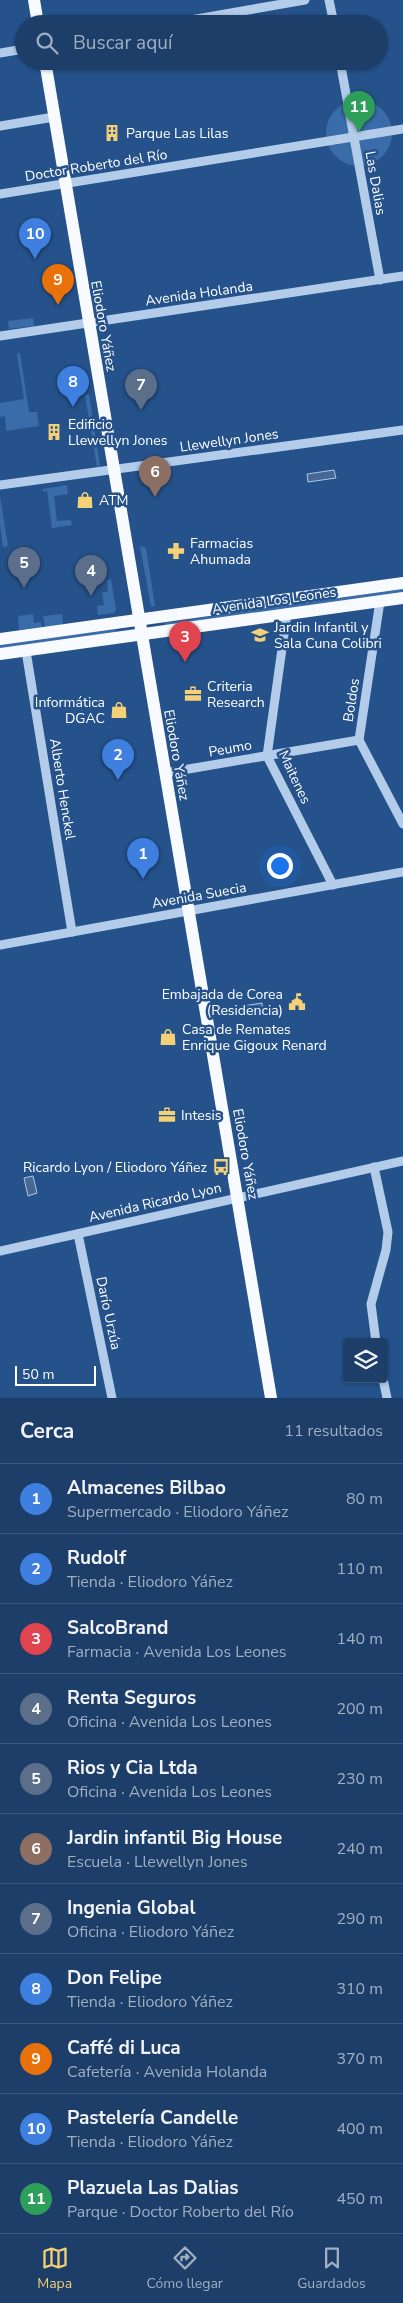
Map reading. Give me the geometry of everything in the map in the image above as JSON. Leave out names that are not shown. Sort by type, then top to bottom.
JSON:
[{"type":"main road","points":[[34,0],[36,15]]},
{"type":"main road","name":"Eliodoro Yáñez","points":[[46,70],[271,1398]]},
{"type":"main road","name":"Avenida Los Leones","points":[[0,639],[403,583]]},
{"type":"main road","name":"Avenida Los Leones","points":[[0,654],[403,598]]},
{"type":"street","points":[[219,15],[305,0]]},
{"type":"street","points":[[329,0],[332,15]]},
{"type":"street","points":[[0,53],[15,50]]},
{"type":"street","name":"Las Dalias","points":[[342,70],[380,280]]},
{"type":"street","points":[[0,126],[54,117]]},
{"type":"street","name":"Doctor Roberto del Río","points":[[0,194],[403,129]]},
{"type":"street","name":"Avenida Holanda","points":[[0,336],[403,276]]},
{"type":"street","name":"Llewellyn Jones","points":[[0,485],[403,430]]},
{"type":"street","name":"Boldos","points":[[380,601],[359,740],[403,824]]},
{"type":"street","name":"Maitenes","points":[[286,613],[267,756],[333,885]]},
{"type":"street","name":"Alberto Henckel","points":[[26,651],[72,932]]},
{"type":"street","name":"Peumo","points":[[165,773],[359,740]]},
{"type":"street","name":"Avenida Suecia","points":[[0,945],[403,872]]},
{"type":"street","name":"Avenida Ricardo Lyon","points":[[0,1251],[403,1160]]},
{"type":"street","points":[[374,1167],[388,1232],[386,1250],[371,1304],[375,1338]]},
{"type":"street","name":"Darío Urzúa","points":[[78,1234],[112,1398]]},
{"type":"street","points":[[384,1383],[387,1398]]},
{"type":"shaded area","points":[[353,100],[365,100],[377,105],[387,115],[392,127],[390,146],[377,161],[365,166],[353,166],[341,161],[331,151],[326,139],[326,127],[331,115],[341,105]]},
{"type":"shaded area","points":[[33,318],[34,326],[9,329],[8,321]]},
{"type":"shaded area","points":[[20,353],[29,412],[37,412],[39,426],[6,431],[5,416],[0,417],[0,403],[24,399],[17,354]]},
{"type":"shaded area","points":[[89,394],[100,466],[97,467],[85,395]]},
{"type":"shaded area","points":[[334,470],[336,478],[308,482],[307,474]]},
{"type":"shaded area","points":[[67,485],[68,494],[54,496],[57,521],[71,520],[72,525],[52,528],[47,491],[43,492],[43,489]]},
{"type":"shaded area","points":[[0,496],[8,546],[3,547],[0,524]]},
{"type":"shaded area","points":[[140,546],[146,548],[155,606],[151,607]]},
{"type":"shaded area","points":[[111,579],[116,610],[114,613],[98,615],[97,606],[104,605],[102,593],[108,591],[107,580]]},
{"type":"shaded area","points":[[403,589],[403,593],[165,626],[165,623]]},
{"type":"shaded area","points":[[33,614],[34,623],[41,622],[42,627],[19,630],[18,616]]},
{"type":"shaded area","points":[[62,614],[63,624],[45,627],[43,616]]},
{"type":"shaded area","points":[[116,629],[116,633],[0,648],[0,644]]},
{"type":"shaded area","points":[[262,1003],[263,1013],[245,1016],[243,1006]]},
{"type":"shaded area","points":[[33,1176],[37,1193],[28,1196],[24,1178]]},
{"type":"place","name":"Plazuela Las Dalias","points":[[359,132]]},
{"type":"place","name":"Parque Las Lilas","points":[[112,133]]},
{"type":"place","name":"Pastelería Candelle","points":[[35,259]]},
{"type":"place","name":"Caffé di Luca","points":[[58,305]]},
{"type":"place","name":"Don Felipe","points":[[73,407]]},
{"type":"place","name":"Ingenia Global","points":[[141,410]]},
{"type":"place","name":"Edificio Llewellyn Jones","points":[[54,432]]},
{"type":"place","name":"Jardin infantil Big House","points":[[155,497]]},
{"type":"place","name":"ATM","points":[[85,500]]},
{"type":"place","name":"Farmacias Ahumada","points":[[176,551]]},
{"type":"place","name":"Rios y Cia Ltda","points":[[24,588]]},
{"type":"place","name":"Renta Seguros","points":[[91,596]]},
{"type":"place","name":"Jardin Infantil y Sala Cuna Colibri","points":[[260,635]]},
{"type":"place","name":"SalcoBrand","points":[[185,662]]},
{"type":"place","name":"Criteria Research","points":[[193,694]]},
{"type":"place","name":"Informática DGAC","points":[[119,710]]},
{"type":"place","name":"Rudolf","points":[[118,780]]},
{"type":"place","name":"Almacenes Bilbao","points":[[143,879]]},
{"type":"place","name":"Embajada de Corea (Residencia)","points":[[297,1002]]},
{"type":"place","name":"Casa de Remates Enrique Gigoux Renard","points":[[168,1037]]},
{"type":"place","name":"Intesis","points":[[167,1115]]},
{"type":"place","name":"Ricardo Lyon / Eliodoro Yáñez","points":[[221,1167]]}]
